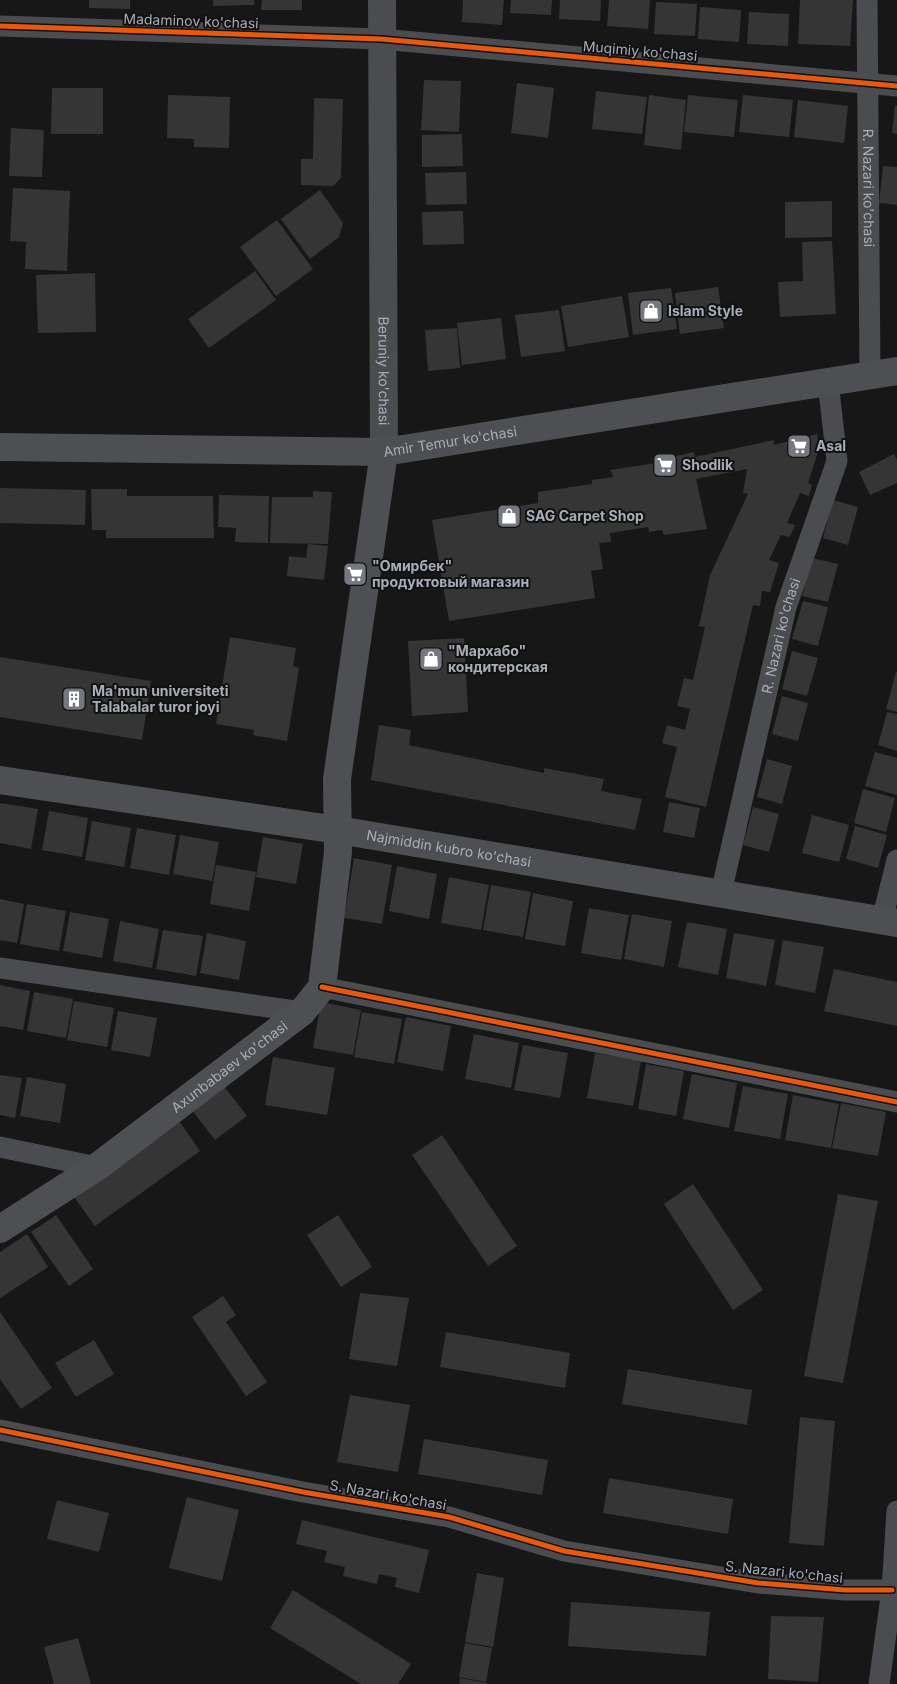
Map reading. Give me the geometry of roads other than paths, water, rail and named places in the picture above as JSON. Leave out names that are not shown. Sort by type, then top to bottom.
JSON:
[{"type":"main road","name":"Amir Temur ko'chasi","points":[[0,447],[384,452],[897,371]]},
{"type":"main road","name":"Beruniy ko'chasi","points":[[338,830],[337,779],[384,452]]},
{"type":"main road","name":"Najmiddin kubro ko'chasi","points":[[0,780],[338,830],[890,922]]},
{"type":"main road","points":[[322,987],[338,852],[338,830]]},
{"type":"main road","name":"Axunbabaev ko'chasi","points":[[0,1229],[97,1167],[302,1012],[322,987]]},
{"type":"street","name":"Beruniy ko'chasi","points":[[382,0],[384,452]]},
{"type":"street","name":"R. Nazari ko'chasi","points":[[867,0],[866,83],[870,376]]},
{"type":"street","name":"Madaminov ko'chasi","points":[[0,26],[381,39]]},
{"type":"street","name":"Muqimiy ko'chasi","points":[[381,39],[897,86]]},
{"type":"street","name":"R. Nazari ko'chasi","points":[[720,893],[786,607],[837,461],[828,382]]},
{"type":"street","points":[[890,922],[897,860]]},
{"type":"street","points":[[0,968],[302,1012]]},
{"type":"street","points":[[322,987],[897,1102]]},
{"type":"street","points":[[0,1147],[97,1167]]},
{"type":"street","name":"S. Nazari ko'chasi","points":[[0,1430],[303,1492],[449,1517],[564,1551],[758,1583],[846,1590],[892,1590]]},
{"type":"street","points":[[879,1684],[892,1590],[897,1511]]},
{"type":"place","name":"Islam Style","points":[[651,311]]},
{"type":"place","name":"Asal","points":[[799,446]]},
{"type":"place","name":"Shodlik","points":[[665,465]]},
{"type":"place","name":"SAG Carpet Shop","points":[[509,516]]},
{"type":"place","name":"\"Омирбек\" продуктовый магазин","points":[[355,574]]},
{"type":"place","name":"\"Мархабо\" кондитерская","points":[[431,659]]},
{"type":"place","name":"Ma'mun universiteti Talabalar turor joyi","points":[[74,699]]}]
